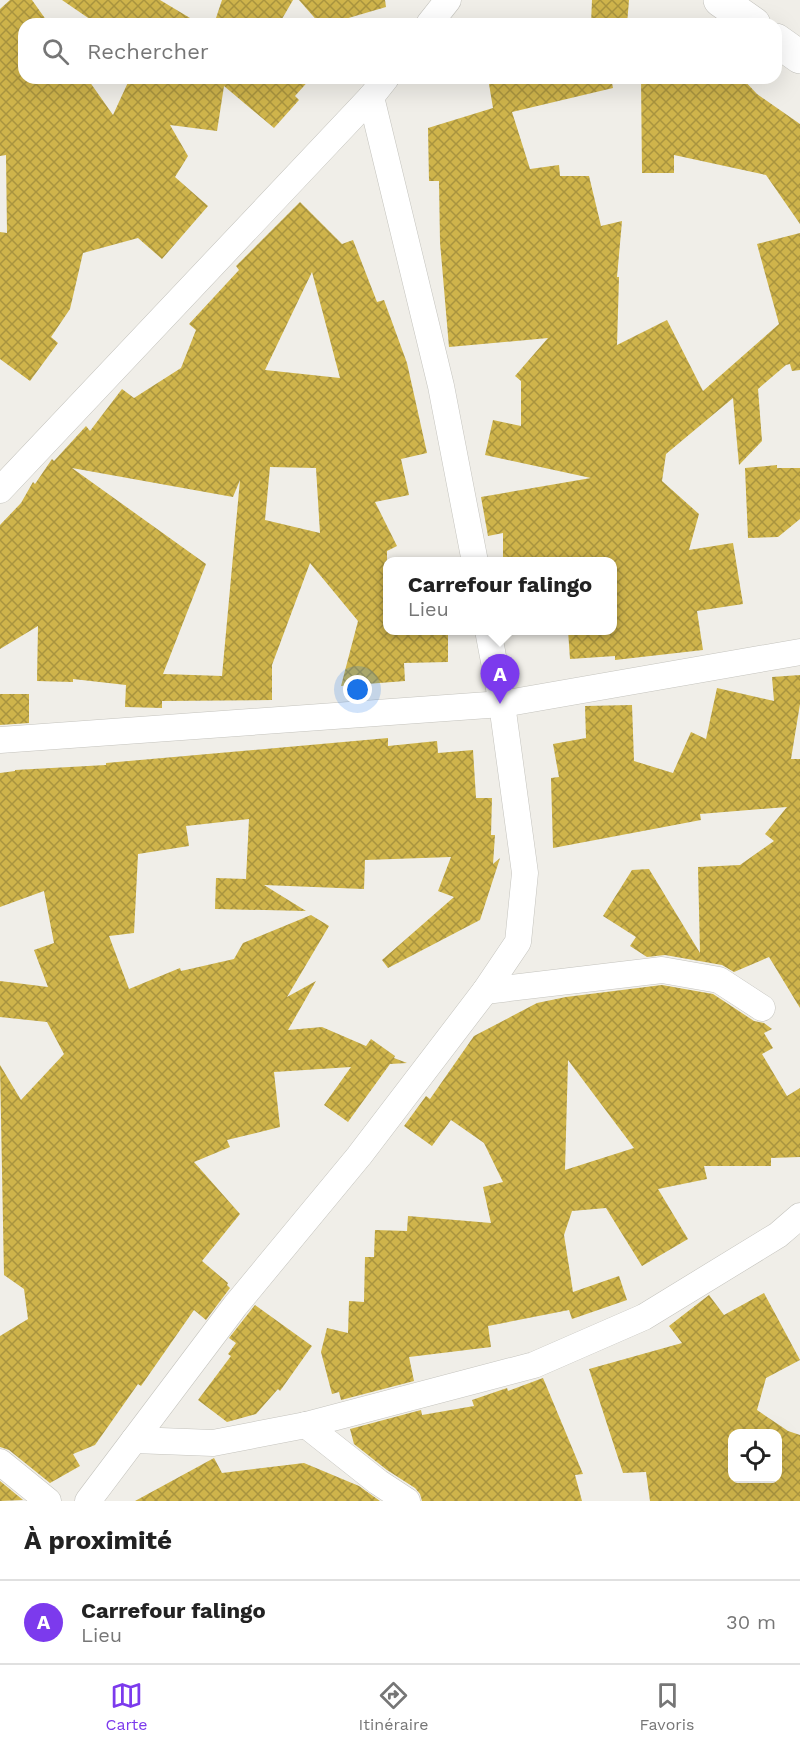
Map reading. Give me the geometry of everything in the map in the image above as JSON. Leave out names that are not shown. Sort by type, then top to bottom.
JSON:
[{"type":"street","points":[[434,18],[448,0]]},
{"type":"street","points":[[720,0],[746,18]]},
{"type":"street","points":[[782,44],[800,57]]},
{"type":"street","points":[[0,490],[378,88]]},
{"type":"street","points":[[378,88],[441,386],[474,557]]},
{"type":"street","points":[[88,1501],[235,1306],[359,1156],[485,991],[518,942],[525,873],[502,704],[489,635]]},
{"type":"street","points":[[0,740],[502,704],[800,652]]},
{"type":"street","points":[[485,991],[662,970],[719,980],[762,1008]]},
{"type":"street","points":[[134,1440],[213,1443],[306,1425],[522,1368],[644,1317],[778,1235],[800,1216]]},
{"type":"street","points":[[306,1425],[378,1482],[407,1501]]},
{"type":"street","points":[[0,1461],[48,1501]]},
{"type":"building","points":[[10,0],[32,0],[45,18],[18,18],[18,84],[91,84],[113,115],[127,84],[306,84],[295,96],[299,100],[274,128],[224,86],[217,131],[170,125],[188,156],[175,177],[208,206],[162,259],[138,238],[83,253],[70,309],[51,337],[58,343],[30,381],[0,359],[0,232],[7,233],[6,155],[0,156],[0,9]]},
{"type":"building","points":[[62,0],[160,0],[190,18],[88,18]]},
{"type":"building","points":[[222,0],[293,0],[282,18],[216,18]]},
{"type":"building","points":[[299,0],[385,0],[386,7],[348,18],[315,18]]},
{"type":"building","points":[[592,0],[629,0],[628,18],[591,18]]},
{"type":"building","points":[[489,84],[612,84],[613,88],[512,112],[530,169],[559,165],[560,176],[589,176],[601,226],[622,221],[617,277],[619,277],[617,345],[667,320],[703,391],[779,324],[757,244],[800,233],[800,370],[792,371],[790,364],[786,365],[758,389],[762,441],[739,465],[733,398],[666,454],[662,481],[699,514],[689,550],[733,543],[743,604],[697,611],[703,650],[615,660],[615,656],[570,659],[568,635],[617,635],[617,557],[503,557],[503,533],[488,536],[481,497],[591,478],[485,455],[493,420],[521,426],[521,381],[515,376],[548,338],[449,347],[440,242],[439,181],[429,181],[428,128],[493,108]]},
{"type":"building","points":[[641,84],[748,84],[757,94],[800,124],[800,224],[766,175],[674,155],[674,173],[642,173]]},
{"type":"building","points":[[300,202],[342,244],[353,240],[377,302],[384,300],[407,363],[427,453],[401,459],[409,495],[375,502],[397,546],[387,551],[387,557],[383,557],[383,635],[448,635],[448,662],[404,663],[405,681],[341,686],[358,621],[310,563],[272,665],[272,700],[162,701],[162,708],[125,707],[126,685],[73,679],[73,682],[37,681],[38,626],[0,649],[0,525],[21,503],[33,482],[35,484],[52,459],[54,461],[86,426],[90,431],[122,389],[134,398],[181,368],[196,330],[189,324],[239,270],[236,266]],"holes":[[[312,272],[340,378],[265,370]],[[270,467],[316,468],[320,533],[265,520]],[[72,468],[233,497],[240,480],[222,676],[163,674],[206,564]]]},
{"type":"building","points":[[777,465],[777,468],[800,468],[800,519],[778,537],[748,538],[745,468]]},
{"type":"building","points":[[800,675],[800,704],[791,759],[800,759],[800,1008],[769,957],[734,972],[722,965],[665,955],[647,957],[630,946],[636,937],[603,916],[632,870],[649,869],[700,953],[698,867],[740,865],[774,841],[765,834],[787,807],[700,814],[701,820],[553,848],[551,778],[559,777],[553,744],[586,738],[585,706],[632,705],[634,761],[673,773],[691,732],[706,739],[717,688],[774,701],[772,677]]},
{"type":"building","points":[[0,694],[29,694],[29,723],[0,725]]},
{"type":"building","points":[[388,738],[388,746],[437,741],[438,753],[473,750],[476,798],[492,798],[491,835],[495,835],[493,864],[500,858],[480,920],[388,968],[382,960],[454,897],[438,891],[451,857],[365,860],[364,889],[264,885],[306,911],[215,909],[216,878],[246,879],[249,819],[186,826],[189,846],[138,854],[134,933],[109,936],[129,989],[180,968],[181,971],[234,959],[243,943],[311,915],[329,926],[287,997],[316,981],[288,1030],[322,1027],[366,1046],[371,1039],[395,1056],[394,1058],[407,1063],[390,1064],[348,1122],[324,1105],[351,1067],[274,1072],[280,1127],[227,1140],[230,1147],[194,1162],[240,1214],[202,1261],[228,1283],[230,1288],[206,1320],[194,1310],[141,1386],[138,1384],[95,1445],[73,1454],[80,1466],[50,1483],[9,1450],[0,1447],[0,1336],[28,1319],[24,1289],[4,1275],[0,1065],[21,1100],[64,1054],[47,1022],[0,1017],[0,981],[48,987],[34,950],[54,943],[44,891],[0,907],[0,773]]},
{"type":"building","points":[[662,985],[713,994],[754,1021],[764,1023],[772,1029],[764,1033],[773,1048],[762,1054],[787,1096],[800,1088],[800,1157],[771,1158],[771,1166],[704,1166],[707,1179],[658,1189],[688,1239],[642,1266],[606,1208],[572,1211],[564,1235],[573,1292],[619,1276],[627,1300],[572,1319],[569,1310],[488,1326],[491,1347],[409,1357],[414,1381],[341,1400],[339,1392],[332,1394],[321,1352],[327,1328],[348,1333],[349,1301],[364,1302],[365,1257],[374,1257],[375,1230],[407,1231],[408,1216],[491,1223],[483,1187],[503,1182],[484,1143],[451,1120],[432,1146],[404,1126],[426,1096],[430,1099],[474,1036],[537,1003],[566,997]],"holes":[[[568,1060],[634,1148],[565,1170]]]},
{"type":"building","points":[[764,1293],[800,1360],[766,1378],[757,1410],[788,1431],[800,1435],[800,1501],[650,1501],[646,1472],[623,1473],[589,1369],[682,1343],[669,1326],[709,1295],[724,1315]]},
{"type":"building","points":[[255,1305],[312,1346],[280,1391],[278,1389],[256,1414],[227,1422],[198,1400],[231,1356],[228,1354],[236,1343],[229,1338]]},
{"type":"building","points":[[543,1378],[583,1474],[575,1475],[582,1501],[422,1501],[415,1488],[354,1444],[350,1429],[421,1410],[422,1415],[474,1406],[472,1400],[507,1388],[508,1391]]},
{"type":"building","points":[[214,1458],[222,1473],[304,1463],[359,1486],[380,1501],[135,1501]]},
{"type":"building","points":[[0,1481],[23,1500],[0,1501]]},
{"type":"place","name":"Carrefour falingo","points":[[500,704]]}]
